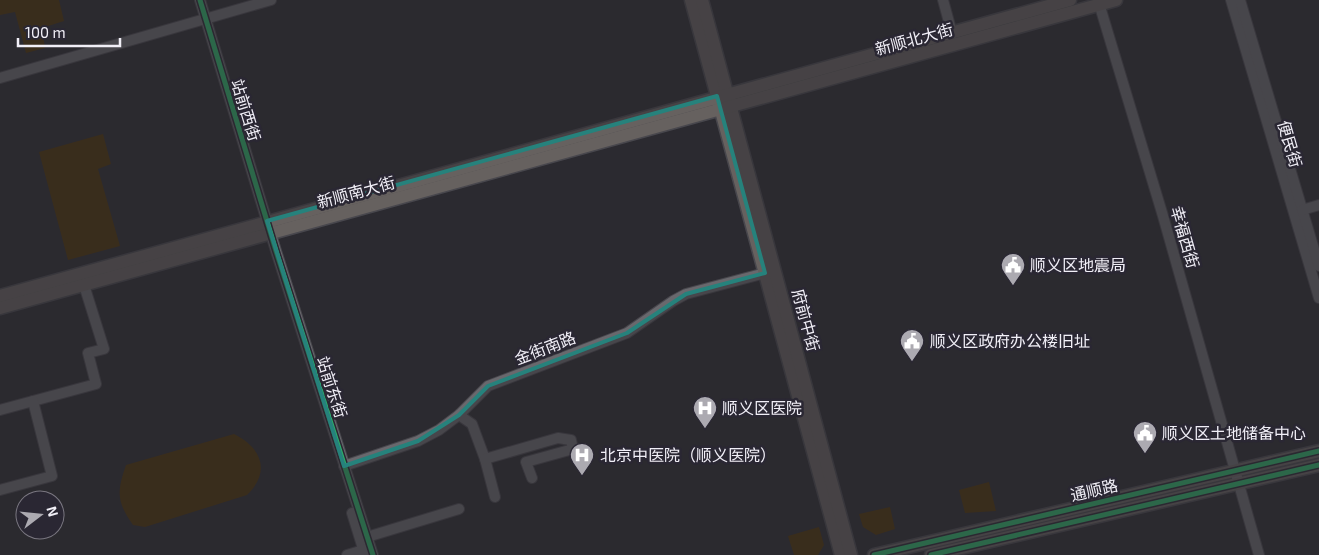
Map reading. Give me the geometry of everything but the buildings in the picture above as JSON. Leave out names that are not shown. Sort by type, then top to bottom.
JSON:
[{"type":"main road","points":[[691,0],[725,101]]},
{"type":"main road","points":[[702,0],[725,101]]},
{"type":"main road","name":"新顺北大街","points":[[725,101],[1070,0]]},
{"type":"main road","name":"新顺北大街","points":[[725,101],[1099,2],[1116,0]]},
{"type":"main road","name":"新顺南大街","points":[[0,296],[266,227],[725,101]]},
{"type":"main road","name":"府前中街","points":[[725,101],[765,273],[840,555]]},
{"type":"main road","name":"府前中街","points":[[725,101],[851,555]]},
{"type":"main road","name":"新顺南大街","points":[[0,308],[84,285],[266,227]]},
{"type":"main road","name":"通顺路","points":[[874,555],[1238,477],[1319,451]]},
{"type":"main road","points":[[931,555],[1238,477],[1319,465]]},
{"type":"street","name":"站前西街","points":[[194,0],[203,20],[266,227]]},
{"type":"street","name":"站前西街","points":[[200,0],[203,20]]},
{"type":"street","points":[[0,78],[271,0]]},
{"type":"street","points":[[943,0],[952,33]]},
{"type":"street","name":"便民街","points":[[1229,0],[1253,57],[1319,266]]},
{"type":"street","name":"便民街","points":[[1240,0],[1253,57],[1319,298]]},
{"type":"street","points":[[1245,0],[1254,30],[1253,57]]},
{"type":"street","name":"幸福西街","points":[[1099,2],[1163,216],[1259,555]]},
{"type":"street","points":[[1302,210],[1319,205]]},
{"type":"street","name":"站前东街","points":[[266,227],[367,537],[368,552]]},
{"type":"street","name":"站前东街","points":[[266,227],[368,552]]},
{"type":"street","name":"金街南路","points":[[344,466],[418,442],[439,430],[459,415],[488,386],[627,333],[686,294],[765,273]]},
{"type":"street","points":[[0,410],[96,384],[88,353],[104,349],[84,285]]},
{"type":"street","points":[[0,490],[52,476],[32,401]]},
{"type":"street","points":[[459,415],[472,424],[485,458],[495,497]]},
{"type":"street","points":[[485,458],[558,438],[571,440],[573,449],[526,462],[532,478]]},
{"type":"street","points":[[367,537],[459,508]]},
{"type":"street","points":[[347,555],[368,552]]},
{"type":"highlighted area","points":[[717,96],[765,273],[686,294],[627,333],[488,386],[459,415],[418,441],[344,466],[267,221]]},
{"type":"shaded area","points":[[0,0],[59,0],[64,21],[42,28],[45,48],[26,53],[15,12],[0,15]]},
{"type":"shaded area","points":[[103,134],[111,164],[98,169],[120,246],[68,260],[39,152]]},
{"type":"shaded area","points":[[234,434],[251,446],[257,453],[260,461],[259,478],[247,495],[145,527],[133,525],[123,509],[120,496],[121,482],[126,465]]},
{"type":"shaded area","points":[[989,482],[996,511],[965,513],[959,490]]},
{"type":"shaded area","points":[[890,507],[895,529],[876,535],[863,527],[859,514]]},
{"type":"shaded area","points":[[819,527],[824,545],[818,555],[794,555],[788,536]]},
{"type":"cycle path","points":[[200,0],[276,251],[373,555]]},
{"type":"cycle path","points":[[874,555],[1319,451]]},
{"type":"cycle path","points":[[931,555],[1319,465]]},
{"type":"place","name":"顺义区地震局","points":[[1013,286]]},
{"type":"place","name":"顺义区政府办公楼旧址","points":[[912,362]]},
{"type":"place","name":"顺义区医院","points":[[705,429]]},
{"type":"place","name":"顺义区土地储备中心","points":[[1145,454]]},
{"type":"place","name":"北京中医院（顺义医院）","points":[[582,476]]}]
